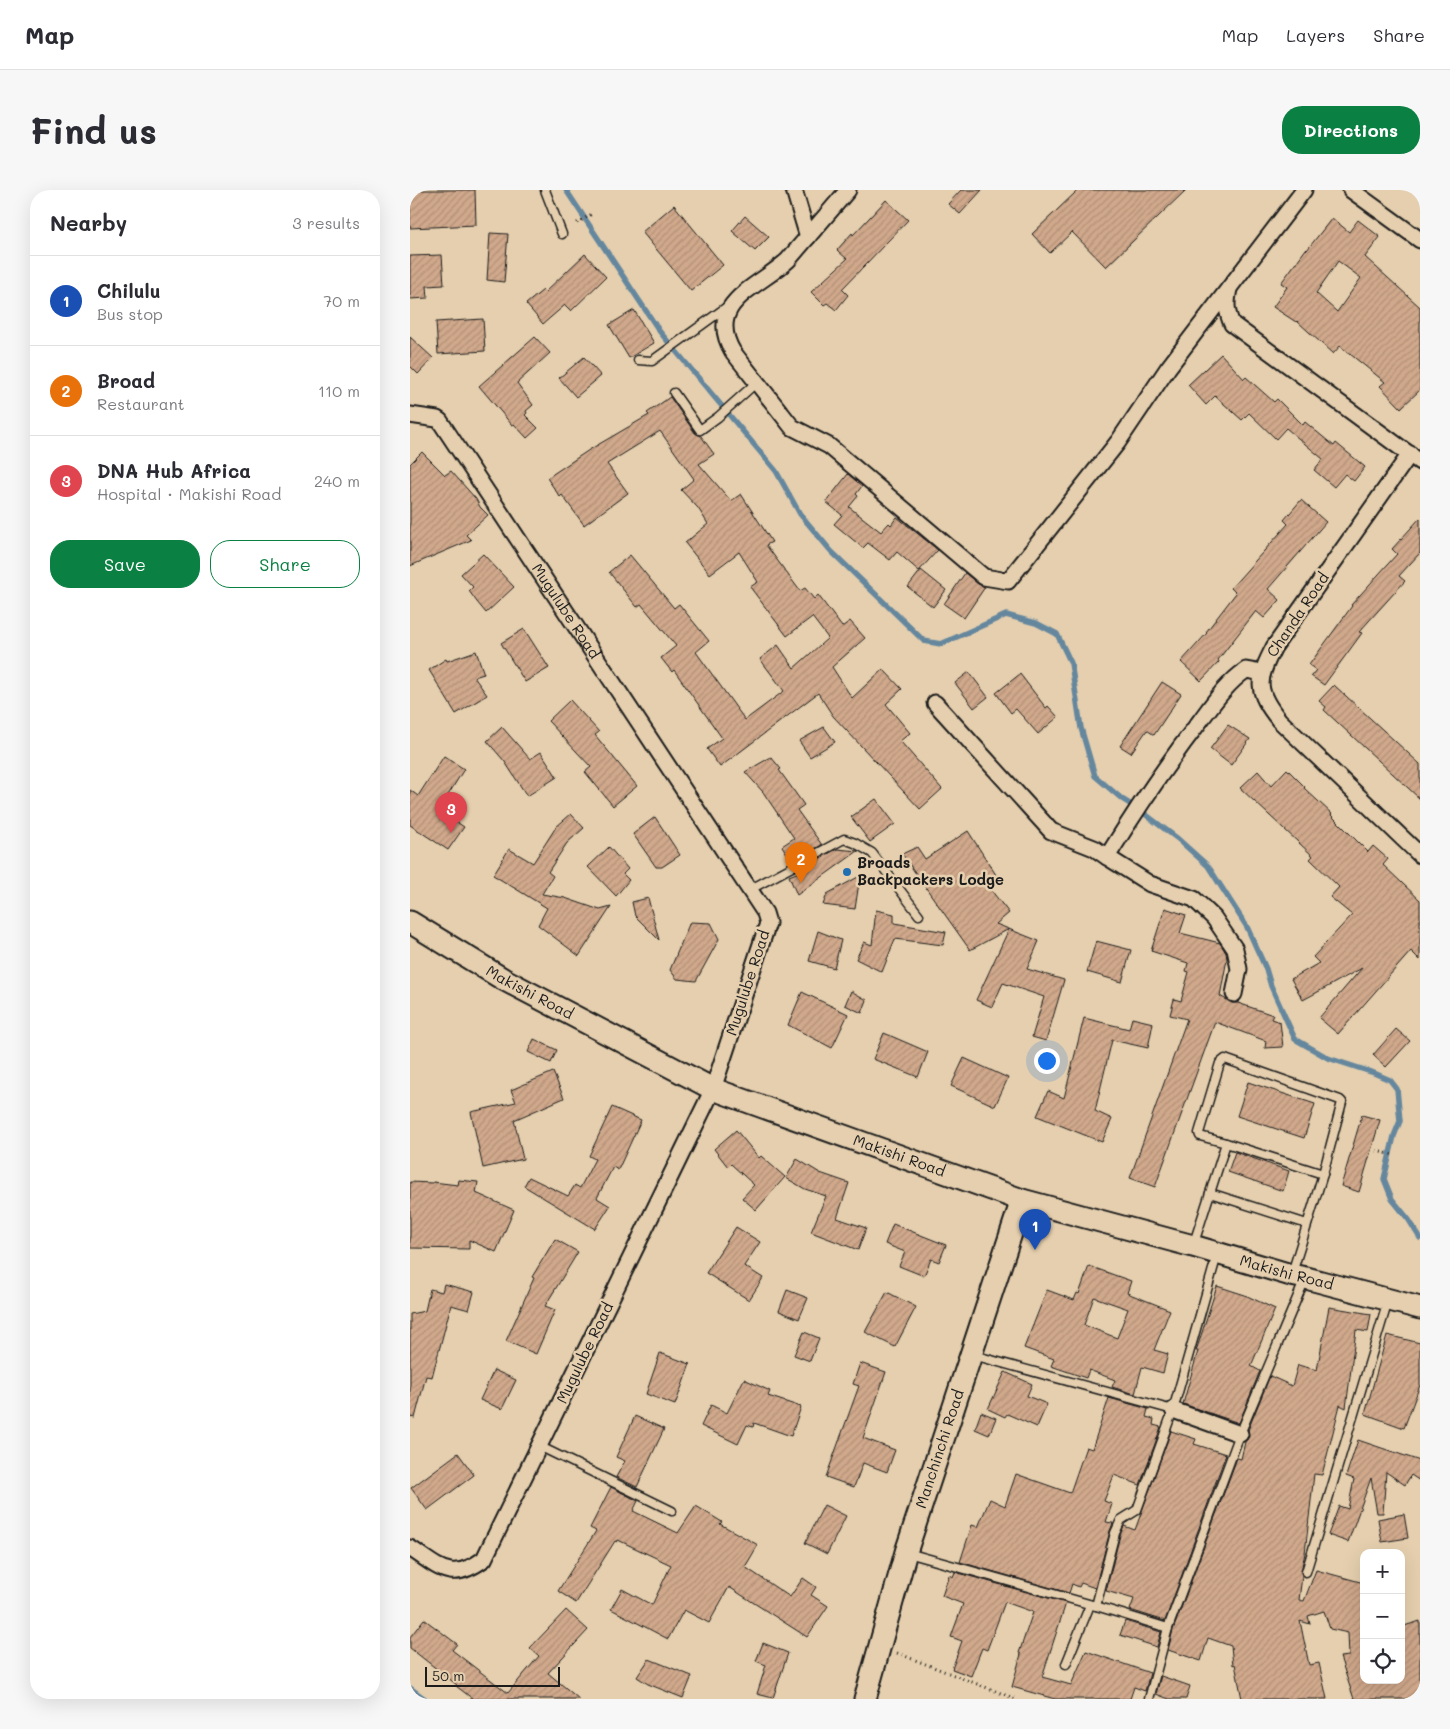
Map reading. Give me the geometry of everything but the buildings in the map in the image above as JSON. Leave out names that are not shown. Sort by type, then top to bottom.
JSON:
[{"type":"main road","name":"Makishi Road","points":[[410,922],[502,979],[713,1090],[1022,1200],[1420,1308]]},
{"type":"main road","name":"Manchinchi Road","points":[[865,1699],[906,1552],[1022,1200]]},
{"type":"street","points":[[794,190],[808,237]]},
{"type":"street","points":[[848,190],[780,267],[741,295],[732,304],[724,321],[727,342],[792,427],[829,446],[984,577],[1008,581],[1118,442],[1168,368],[1304,190]]},
{"type":"street","points":[[1351,190],[1420,240]]},
{"type":"street","points":[[1229,288],[1226,303],[1227,314],[1232,324],[1415,458]]},
{"type":"street","name":"Mugulube Road","points":[[410,415],[440,421],[765,913],[768,923],[713,1090],[484,1559],[467,1570],[448,1571],[438,1567],[410,1548]]},
{"type":"street","name":"Chanda Road","points":[[1415,458],[1274,647],[1262,673],[1261,687],[1263,697],[1279,720],[1420,855]]},
{"type":"street","points":[[1107,857],[1131,818],[1188,736],[1232,679],[1246,670],[1262,673]]},
{"type":"street","points":[[935,703],[1051,831],[1094,848],[1150,884],[1194,899],[1214,918],[1235,949],[1240,969],[1234,994]]},
{"type":"street","points":[[1174,1410],[1240,1434]]},
{"type":"lane","points":[[545,190],[562,234]]},
{"type":"lane","points":[[638,360],[652,361],[732,304]]},
{"type":"lane","points":[[674,393],[700,430],[730,407],[757,382]]},
{"type":"lane","points":[[749,890],[844,839],[856,843],[872,853],[919,915]]},
{"type":"lane","points":[[1149,1699],[1168,1628],[1299,1276],[1307,1224],[1322,1174],[1341,1101],[1225,1058],[1220,1063],[1199,1133],[1200,1136],[1322,1174]]},
{"type":"lane","points":[[1193,1246],[1226,1143]]},
{"type":"lane","points":[[1210,1193],[1307,1224]]},
{"type":"lane","points":[[1066,1664],[1093,1605],[1114,1533],[1121,1520],[1137,1510],[1174,1410],[1218,1253]]},
{"type":"lane","points":[[1306,1572],[1388,1299]]},
{"type":"lane","points":[[970,1354],[1174,1410]]},
{"type":"lane","points":[[539,1446],[672,1511]]},
{"type":"lane","points":[[906,1552],[1168,1628]]},
{"type":"path","points":[[577,223],[592,214]]},
{"type":"path","points":[[1376,1151],[1394,1155]]},
{"type":"path","points":[[880,1646],[1016,1699]]},
{"type":"waterway","points":[[566,190],[660,332],[776,471],[800,514],[831,551],[924,641],[941,644],[1006,615],[1036,623],[1057,634],[1071,663],[1081,728],[1095,776],[1122,799],[1178,839],[1208,866],[1247,927],[1295,1039],[1328,1058],[1390,1080],[1397,1089],[1400,1121],[1394,1136],[1384,1179],[1392,1199],[1409,1220],[1420,1238]]},
{"type":"waterway","points":[[410,1688],[425,1699]]},
{"type":"place","name":"DNA Hub Africa","points":[[451,833]]},
{"type":"place","name":"Broads Backpackers Lodge","points":[[847,872]]},
{"type":"place","name":"Broad","points":[[801,883]]},
{"type":"place","name":"Chilulu","points":[[1035,1250]]}]
